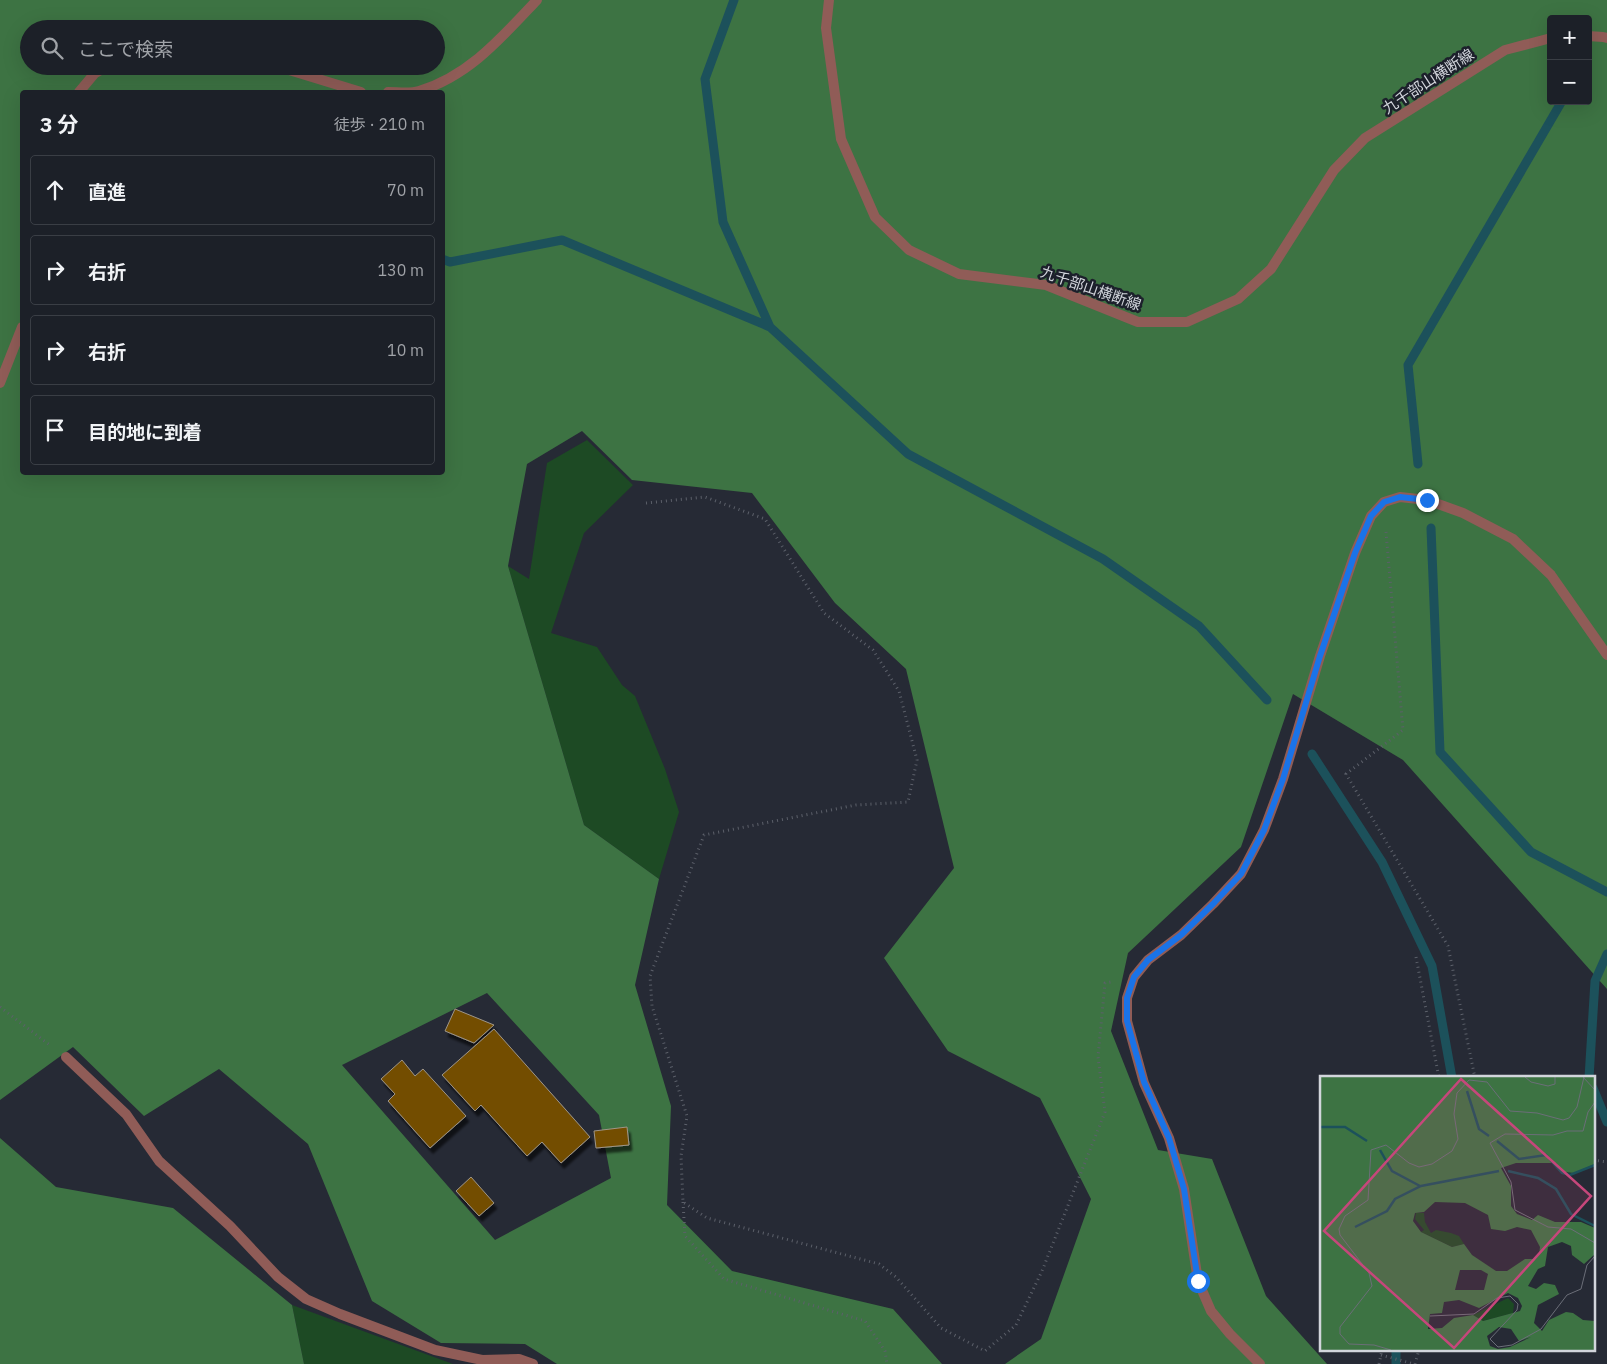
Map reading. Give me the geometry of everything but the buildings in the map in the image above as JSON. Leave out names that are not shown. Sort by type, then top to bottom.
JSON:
[{"type":"street","points":[[423,90],[454,77],[494,46],[536,0]]},
{"type":"street","name":"九千部山横断線","points":[[829,0],[826,28],[841,138],[875,217],[909,250],[959,274],[1046,285],[1138,322],[1187,322],[1238,299],[1271,269],[1334,170],[1365,138],[1505,50],[1547,39]]},
{"type":"street","points":[[1592,36],[1607,38]]},
{"type":"street","points":[[82,90],[93,75]]},
{"type":"street","points":[[305,75],[354,90]]},
{"type":"street","points":[[0,383],[20,333]]},
{"type":"street","points":[[1260,1364],[1230,1334],[1211,1311],[1198,1281],[1184,1189],[1169,1138],[1144,1082],[1127,1021],[1127,998],[1134,977],[1148,960],[1181,935],[1241,874],[1264,830],[1283,779],[1320,656],[1355,553],[1371,516],[1384,502],[1400,497],[1427,500],[1464,513],[1513,539],[1551,575],[1607,655]]},
{"type":"street","points":[[66,1057],[126,1114],[159,1161],[230,1226],[278,1277],[306,1299],[435,1350],[482,1360],[519,1358],[532,1364]]},
{"type":"path","points":[[646,503],[705,497],[765,520],[824,613],[873,650],[899,691],[916,760],[908,802],[856,805],[704,835],[650,976],[652,1006],[687,1116],[681,1156],[685,1236],[724,1279],[865,1322],[885,1352],[887,1364]]},
{"type":"path","points":[[1384,502],[1403,730],[1346,774],[1448,946],[1475,1076]]},
{"type":"path","points":[[1416,957],[1439,1076]]},
{"type":"path","points":[[683,1202],[707,1218],[879,1264],[896,1277],[941,1328],[985,1351],[1016,1325],[1042,1271],[1105,1112],[1098,1058],[1105,983],[1134,977]]},
{"type":"path","points":[[0,1007],[66,1057]]},
{"type":"path","points":[[1594,1160],[1607,1162]]},
{"type":"path","points":[[1379,1364],[1382,1353],[1414,1364],[1418,1352]]},
{"type":"green space","points":[[0,0],[1607,0],[1607,989],[1403,760],[1293,694],[1241,847],[1128,953],[1111,1031],[1158,1150],[1212,1159],[1266,1296],[1327,1364],[1005,1364],[1041,1339],[1091,1199],[1040,1098],[948,1051],[884,958],[954,868],[906,669],[835,603],[752,493],[632,480],[582,431],[527,464],[508,566],[584,825],[659,879],[635,985],[671,1106],[667,1205],[732,1271],[893,1309],[942,1364],[557,1364],[525,1344],[441,1343],[372,1301],[308,1144],[219,1069],[144,1116],[73,1047],[0,1100]],"holes":[[[487,993],[599,1115],[611,1178],[495,1240],[342,1065]]]},
{"type":"green space","points":[[587,440],[633,485],[584,533],[551,633],[597,647],[622,685],[635,696],[665,769],[679,812],[659,879],[584,825],[508,566],[529,579],[547,463]]},
{"type":"green space","points":[[0,1138],[56,1187],[173,1208],[292,1305],[304,1364],[0,1364]]},
{"type":"green space","points":[[292,1305],[453,1364],[304,1364]]},
{"type":"waterway","points":[[734,0],[705,79],[723,222],[770,327]]},
{"type":"waterway","points":[[1418,464],[1408,365],[1560,105]]},
{"type":"waterway","points":[[445,260],[450,262],[562,240],[770,327],[908,454],[1103,559],[1199,626],[1267,700]]},
{"type":"waterway","points":[[1431,528],[1440,752],[1531,852],[1607,892]]},
{"type":"waterway","points":[[1312,754],[1382,862],[1432,966],[1452,1076]]},
{"type":"waterway","points":[[1589,1076],[1595,981],[1607,954]]},
{"type":"waterway","points":[[1594,1090],[1607,1122]]},
{"type":"waterway","points":[[1396,1352],[1396,1364]]},
{"type":"route","points":[[1198,1281],[1184,1189],[1169,1138],[1144,1082],[1127,1021],[1127,998],[1134,977],[1148,960],[1181,935],[1241,874],[1264,830],[1283,779],[1320,656],[1355,553],[1371,516],[1384,502],[1400,497],[1427,500]]}]
